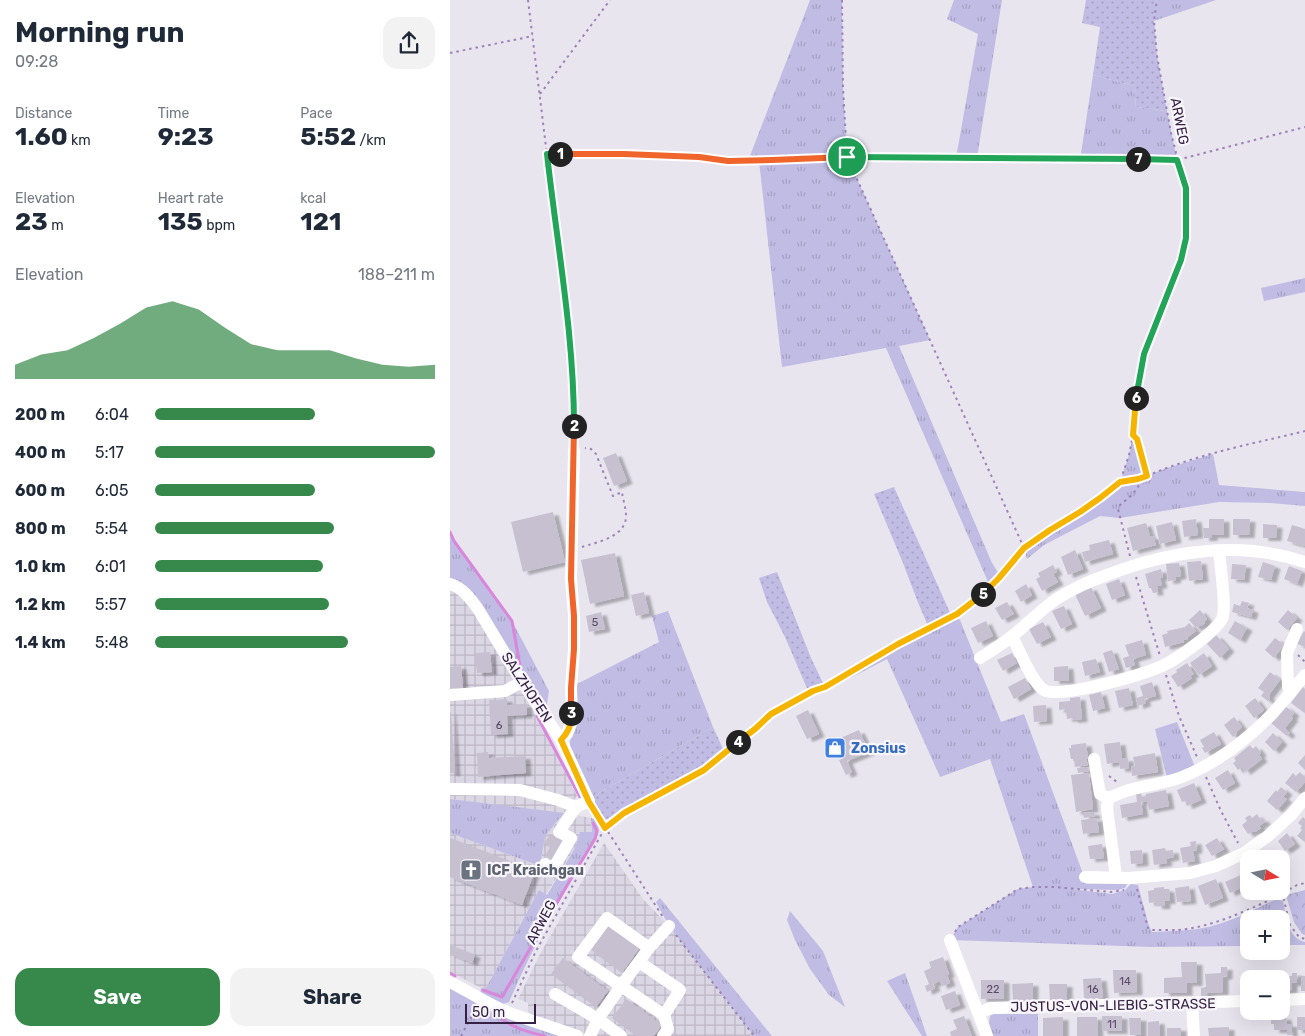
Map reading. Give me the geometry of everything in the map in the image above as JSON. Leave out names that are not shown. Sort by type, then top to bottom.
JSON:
[{"type":"street","points":[[561,740],[567,734],[572,721],[571,688],[574,616],[571,579],[574,451]]},
{"type":"street","points":[[980,658],[1012,636],[1057,599],[1075,588],[1132,565],[1192,552],[1219,551],[1257,551],[1292,557],[1305,562]]},
{"type":"street","points":[[1012,636],[1029,671],[1038,685],[1046,691],[1066,691],[1109,683],[1163,666],[1203,638],[1217,626],[1223,617],[1219,551]]},
{"type":"street","name":"SALZHOFEN","points":[[450,584],[457,586],[470,598],[474,610],[561,740],[589,802]]},
{"type":"street","points":[[1292,690],[1288,687],[1287,653],[1297,629]]},
{"type":"street","points":[[1094,759],[1100,794],[1108,798],[1127,791],[1162,784],[1182,777],[1202,768],[1230,751],[1258,728],[1305,675]]},
{"type":"street","points":[[450,696],[505,691],[522,682]]},
{"type":"street","points":[[450,790],[520,790],[576,807]]},
{"type":"street","points":[[1108,798],[1106,808],[1126,878]]},
{"type":"street","points":[[1085,877],[1126,878],[1190,873],[1216,866],[1244,853],[1268,836],[1292,814],[1305,798]]},
{"type":"street","points":[[544,864],[554,868],[571,838],[559,832],[576,807],[589,802]]},
{"type":"street","points":[[648,948],[607,918],[578,957],[664,1015],[668,1029],[663,1036]]},
{"type":"street","points":[[590,1036],[598,1019],[648,948],[669,926]]},
{"type":"street","points":[[950,940],[987,1036]]},
{"type":"street","points":[[639,962],[680,990],[664,1015]]},
{"type":"street","points":[[450,982],[480,999],[509,1012],[577,1036]]},
{"type":"street","points":[[555,994],[598,1019],[621,1036]]},
{"type":"street","points":[[1290,1000],[1305,1000]]},
{"type":"street","name":"JUSTUS-VON-LIEBIG-STRASSE","points":[[979,1013],[990,1008],[1240,1001]]},
{"type":"street","points":[[1192,1003],[1194,1036]]},
{"type":"path","points":[[528,0],[568,327],[574,407],[574,451],[584,448],[591,449],[596,454],[613,496],[622,492],[626,516],[625,523],[620,531],[610,537],[572,551]]},
{"type":"path","points":[[540,94],[610,0]]},
{"type":"path","points":[[842,0],[843,86],[847,157],[1024,548]]},
{"type":"path","name":"ARWEG","points":[[509,1012],[517,990],[536,951],[605,828],[624,813],[704,770],[771,714],[813,691],[825,687],[898,644],[957,614],[991,587],[1024,548],[1100,498],[1120,482],[1133,435],[1136,391],[1144,354],[1181,260],[1186,238],[1186,188],[1171,133],[1157,56],[1154,21],[1157,0]]},
{"type":"path","points":[[450,53],[533,36]]},
{"type":"path","points":[[547,154],[624,154],[699,157],[728,161],[847,157],[1177,160],[1305,126]]},
{"type":"path","points":[[1120,482],[1138,479],[1213,454],[1305,432]]},
{"type":"path","points":[[1133,435],[1137,439],[1147,476]]},
{"type":"path","points":[[1096,776],[1108,776],[1127,791]]},
{"type":"path","points":[[589,802],[605,828]]},
{"type":"path","points":[[1126,878],[1148,928],[1151,930],[1178,930],[1198,927],[1228,918],[1270,900]]},
{"type":"path","points":[[950,940],[958,927],[1018,889],[1033,887],[1111,892],[1124,890],[1128,885],[1126,878]]},
{"type":"path","points":[[1290,888],[1305,883]]},
{"type":"path","points":[[1284,900],[1290,925],[1299,938],[1305,939]]},
{"type":"path","points":[[461,1036],[480,999]]},
{"type":"shaded area","points":[[450,590],[470,598],[522,682],[529,704],[577,796],[564,813],[591,818],[592,832],[580,832],[575,848],[546,895],[539,890],[485,990],[450,972],[450,833],[540,866],[545,836],[564,814],[450,799]]},
{"type":"shaded area","points":[[604,843],[643,899],[669,926],[754,1036],[591,1036],[528,1013],[528,1003],[518,999],[540,954]]},
{"type":"green space","points":[[810,0],[842,0],[843,87],[847,157],[930,340],[899,346],[992,563],[999,574],[989,584],[886,348],[782,367],[759,161],[748,161]]},
{"type":"green space","points":[[954,0],[1002,0],[977,158],[956,158],[978,34],[947,19]]},
{"type":"green space","points":[[1086,0],[1157,0],[1154,21],[1157,56],[1167,111],[1136,107],[1134,86],[1093,75],[1100,27],[1082,23]]},
{"type":"green space","points":[[1157,0],[1216,0],[1154,21]]},
{"type":"green space","points":[[1093,75],[1134,86],[1136,107],[1167,111],[1177,160],[1080,160]]},
{"type":"green space","points":[[1305,278],[1305,292],[1264,301],[1261,288]]},
{"type":"green space","points":[[1133,435],[1137,439],[1147,476],[1213,454],[1219,485],[1305,492],[1305,506],[1219,502],[1120,518],[1100,516],[1044,545],[1027,559],[1024,548],[1100,498],[1120,482]]},
{"type":"green space","points":[[894,487],[951,615],[928,626],[874,494]]},
{"type":"green space","points":[[450,532],[454,541],[512,621],[549,691],[546,710],[450,579]]},
{"type":"green space","points":[[777,572],[811,658],[824,685],[809,693],[785,637],[767,602],[759,578]]},
{"type":"green space","points":[[668,611],[713,727],[592,797],[570,755],[570,742],[574,722],[571,687],[659,642],[652,616]]},
{"type":"green space","points":[[957,617],[960,620],[1001,722],[1024,714],[1086,884],[1127,884],[1125,888],[1118,890],[1072,889],[1112,894],[1125,890],[1131,884],[1138,885],[1152,932],[1203,928],[1240,916],[1240,946],[1151,947],[950,940],[958,927],[1018,889],[1033,887],[990,759],[940,777],[887,659],[830,687],[898,646]]},
{"type":"green space","points":[[1177,722],[1195,767],[1167,778],[1155,729]]},
{"type":"green space","points":[[713,727],[725,753],[704,770],[605,820],[592,797]]},
{"type":"green space","points":[[450,799],[564,813],[545,836],[540,866],[450,833]]},
{"type":"green space","points":[[591,818],[598,825],[597,837],[539,939],[509,1002],[503,1004],[480,994],[481,988],[485,990],[539,890],[547,895],[575,848],[580,832],[592,832]]},
{"type":"green space","points":[[1305,890],[1305,935],[1302,934],[1294,922],[1287,900],[1290,900],[1290,894]]},
{"type":"green space","points":[[660,898],[772,1036],[754,1036],[669,926],[656,902]]},
{"type":"green space","points":[[1274,900],[1283,901],[1285,910],[1253,910]]},
{"type":"green space","points":[[790,911],[823,951],[845,1007],[829,995],[810,969],[787,920]]},
{"type":"green space","points":[[1290,928],[1299,940],[1305,942],[1305,945],[1290,945]]},
{"type":"green space","points":[[905,973],[927,1036],[922,1036],[887,981]]},
{"type":"green space","points":[[450,986],[475,1000],[476,1004],[470,1015],[474,1015],[479,1006],[483,1004],[563,1036],[450,1036]]},
{"type":"green space","points":[[994,1014],[1038,1014],[1038,1036],[993,1036],[989,1023],[990,1016]]},
{"type":"building","points":[[616,453],[627,481],[614,486],[603,458]]},
{"type":"building","points":[[553,512],[565,562],[523,572],[511,522]]},
{"type":"building","points":[[1196,519],[1198,535],[1184,537],[1182,521]]},
{"type":"building","points":[[1209,519],[1224,519],[1224,535],[1212,535],[1212,538],[1204,538],[1203,528],[1209,528]]},
{"type":"building","points":[[1233,519],[1250,519],[1249,535],[1233,535]]},
{"type":"building","points":[[1172,522],[1176,540],[1160,544],[1156,526]]},
{"type":"building","points":[[1146,523],[1150,536],[1153,536],[1156,545],[1133,551],[1127,528]]},
{"type":"building","points":[[1263,524],[1277,525],[1276,538],[1263,538]]},
{"type":"building","points":[[1292,525],[1305,529],[1305,546],[1287,541]]},
{"type":"building","points":[[1109,540],[1113,554],[1085,562],[1082,552],[1090,550],[1089,545]]},
{"type":"building","points":[[1075,550],[1083,569],[1068,575],[1061,557]]},
{"type":"building","points":[[615,553],[624,596],[590,604],[581,560]]},
{"type":"building","points":[[1201,561],[1203,579],[1189,581],[1187,562]]},
{"type":"building","points":[[1263,562],[1275,566],[1271,580],[1258,577]]},
{"type":"building","points":[[1179,563],[1181,576],[1175,577],[1176,580],[1168,581],[1166,564]]},
{"type":"building","points":[[1232,564],[1246,565],[1244,580],[1231,579]]},
{"type":"building","points":[[1053,565],[1057,572],[1053,574],[1058,582],[1042,591],[1036,579],[1040,577],[1038,573]]},
{"type":"building","points":[[1289,566],[1302,571],[1297,584],[1284,579]]},
{"type":"building","points":[[1161,569],[1163,577],[1160,578],[1162,585],[1157,586],[1158,592],[1153,593],[1151,588],[1149,588],[1145,574]]},
{"type":"building","points":[[1119,579],[1125,595],[1112,600],[1106,584]]},
{"type":"building","points":[[1026,584],[1032,595],[1021,602],[1015,591]]},
{"type":"building","points":[[1091,587],[1101,608],[1085,616],[1075,594]]},
{"type":"building","points":[[644,592],[649,613],[636,616],[631,595]]},
{"type":"building","points":[[1242,601],[1249,603],[1247,608],[1253,610],[1251,617],[1232,612],[1234,604],[1240,606]]},
{"type":"building","points":[[1007,602],[1014,614],[1002,620],[995,608]]},
{"type":"building","points":[[1064,606],[1072,624],[1061,629],[1052,611]]},
{"type":"building","points":[[1200,610],[1207,619],[1205,623],[1196,628],[1189,620]]},
{"type":"building","points":[[1288,610],[1297,618],[1287,630],[1278,622]]},
{"type":"building","points":[[601,612],[605,629],[589,632],[586,616]]},
{"type":"building","points":[[986,621],[993,636],[978,643],[971,628]]},
{"type":"building","points":[[1235,621],[1247,628],[1240,640],[1228,633]]},
{"type":"building","points":[[1043,622],[1051,637],[1037,644],[1029,629]]},
{"type":"building","points":[[1189,623],[1196,631],[1188,639],[1183,640],[1184,642],[1165,647],[1162,635],[1168,633],[1167,631],[1185,627]]},
{"type":"building","points":[[1305,632],[1305,647],[1297,644]]},
{"type":"building","points":[[1216,635],[1229,649],[1220,658],[1207,644]]},
{"type":"building","points":[[1275,638],[1284,645],[1274,658],[1265,650]]},
{"type":"building","points":[[1142,640],[1146,655],[1133,659],[1135,665],[1126,668],[1123,658],[1129,656],[1125,645]]},
{"type":"building","points":[[1112,650],[1119,669],[1109,672],[1103,653]]},
{"type":"building","points":[[490,652],[492,672],[477,673],[475,653]]},
{"type":"building","points":[[1012,653],[1017,663],[1003,671],[997,660]]},
{"type":"building","points":[[1204,653],[1212,666],[1199,675],[1190,663]]},
{"type":"building","points":[[1096,659],[1100,672],[1085,676],[1082,662]]},
{"type":"building","points":[[1187,663],[1194,674],[1190,676],[1192,678],[1178,687],[1171,676],[1177,672],[1176,670]]},
{"type":"building","points":[[461,666],[463,688],[450,689],[450,667]]},
{"type":"building","points":[[1068,666],[1069,681],[1054,681],[1054,667]]},
{"type":"building","points":[[1270,672],[1280,680],[1268,696],[1270,698],[1268,701],[1261,696],[1264,692],[1258,688]]},
{"type":"building","points":[[1025,678],[1031,689],[1014,699],[1008,687]]},
{"type":"building","points":[[1152,682],[1156,696],[1144,699],[1146,703],[1138,706],[1136,698],[1143,696],[1140,686]]},
{"type":"building","points":[[1303,687],[1305,689],[1305,713],[1291,703]]},
{"type":"building","points":[[1129,688],[1133,705],[1119,708],[1115,691]]},
{"type":"building","points":[[1101,692],[1105,708],[1093,711],[1089,695]]},
{"type":"building","points":[[1080,697],[1082,719],[1067,719],[1066,709],[1059,710],[1059,702],[1070,701],[1070,698]]},
{"type":"building","points":[[1255,698],[1264,710],[1254,718],[1245,706]]},
{"type":"building","points":[[507,699],[507,705],[527,704],[527,715],[507,716],[508,734],[491,735],[489,700]]},
{"type":"building","points":[[1046,705],[1047,721],[1034,722],[1033,706]]},
{"type":"building","points":[[1285,706],[1294,713],[1291,717],[1293,718],[1285,728],[1290,733],[1287,736],[1271,723]]},
{"type":"building","points":[[808,710],[819,734],[807,739],[796,716]]},
{"type":"building","points":[[451,712],[455,773],[450,773]]},
{"type":"building","points":[[1234,717],[1242,727],[1233,737],[1224,725]]},
{"type":"building","points":[[859,730],[869,752],[847,761],[852,772],[846,775],[839,760],[844,758],[836,740]]},
{"type":"building","points":[[1214,732],[1221,744],[1205,753],[1200,740]]},
{"type":"building","points":[[1273,733],[1282,742],[1274,751],[1265,742]]},
{"type":"building","points":[[1120,742],[1122,759],[1128,758],[1129,768],[1120,769],[1119,762],[1107,764],[1104,744]]},
{"type":"building","points":[[1086,743],[1088,765],[1075,767],[1069,748],[1071,748],[1071,745]]},
{"type":"building","points":[[1250,745],[1253,749],[1256,746],[1261,753],[1259,755],[1262,759],[1245,772],[1242,767],[1238,770],[1233,763],[1236,761],[1234,758]]},
{"type":"building","points":[[488,752],[489,758],[525,756],[526,773],[478,777],[477,753]]},
{"type":"building","points":[[1155,753],[1158,772],[1132,776],[1131,767],[1135,766],[1133,757]]},
{"type":"building","points":[[1305,755],[1305,770],[1298,763]]},
{"type":"building","points":[[1088,767],[1089,771],[1078,773],[1077,768]]},
{"type":"building","points":[[1228,770],[1235,783],[1223,790],[1215,778]]},
{"type":"building","points":[[1300,772],[1305,777],[1305,782],[1296,792],[1285,783],[1293,773],[1296,776]]},
{"type":"building","points":[[1089,773],[1093,809],[1076,812],[1071,775]]},
{"type":"building","points":[[1194,783],[1201,800],[1187,806],[1185,801],[1182,802],[1177,790]]},
{"type":"building","points":[[1281,787],[1287,792],[1283,797],[1287,799],[1277,810],[1267,801]]},
{"type":"building","points":[[1166,790],[1169,806],[1149,810],[1147,801],[1141,802],[1143,814],[1122,818],[1120,805],[1137,802],[1136,794],[1141,793],[1142,797],[1146,796],[1146,794]]},
{"type":"building","points":[[1094,812],[1095,816],[1084,818],[1083,813]]},
{"type":"building","points":[[1257,814],[1265,822],[1259,826],[1261,828],[1248,834],[1242,825],[1247,821],[1245,818],[1250,815],[1252,818]]},
{"type":"building","points":[[1303,817],[1305,819],[1305,842],[1297,836],[1302,830],[1300,828],[1302,826],[1298,823]]},
{"type":"building","points":[[1097,818],[1099,832],[1083,834],[1081,820]]},
{"type":"building","points":[[1287,833],[1295,844],[1284,850],[1278,841]]},
{"type":"building","points":[[550,834],[566,843],[555,862],[545,856],[550,847],[544,844]]},
{"type":"building","points":[[450,838],[535,871],[522,905],[450,877]]},
{"type":"building","points":[[1217,838],[1224,849],[1212,856],[1205,845]]},
{"type":"building","points":[[1196,841],[1197,850],[1193,851],[1195,861],[1183,863],[1180,848],[1191,846],[1190,842]]},
{"type":"building","points":[[1102,844],[1104,858],[1090,859],[1088,846]]},
{"type":"building","points":[[1165,848],[1166,851],[1173,850],[1174,857],[1166,859],[1167,863],[1154,865],[1152,850]]},
{"type":"building","points":[[1142,850],[1143,863],[1131,864],[1130,851]]},
{"type":"building","points":[[1240,875],[1240,888],[1230,893],[1225,882]]},
{"type":"building","points":[[1216,879],[1223,898],[1205,905],[1198,886]]},
{"type":"building","points":[[1189,886],[1191,901],[1177,902],[1175,888]]},
{"type":"building","points":[[1164,887],[1164,889],[1169,889],[1170,901],[1165,901],[1165,906],[1157,906],[1156,902],[1149,903],[1148,891]]},
{"type":"building","points":[[608,926],[639,949],[622,973],[591,950]]},
{"type":"building","points":[[450,945],[475,955],[472,963],[450,954]]},
{"type":"building","points":[[943,957],[950,983],[942,986],[940,981],[933,984],[935,988],[927,992],[925,986],[929,984],[924,971],[931,968],[929,962]]},
{"type":"building","points":[[563,958],[608,991],[596,1007],[551,974]]},
{"type":"building","points":[[1181,962],[1197,962],[1197,983],[1187,983],[1187,993],[1164,993],[1164,978],[1182,977]]},
{"type":"building","points":[[1221,967],[1227,967],[1227,976],[1223,977],[1223,992],[1206,993],[1206,997],[1201,997],[1201,988],[1206,987],[1205,974],[1221,973]]},
{"type":"building","points":[[1113,970],[1136,970],[1137,992],[1114,993]]},
{"type":"building","points":[[1292,973],[1297,973],[1297,983],[1292,983],[1292,990],[1290,990],[1290,976],[1292,976]]},
{"type":"building","points":[[1301,976],[1305,976],[1305,991],[1301,991]]},
{"type":"building","points":[[1101,978],[1103,998],[1084,999],[1083,979]]},
{"type":"building","points":[[981,980],[1004,980],[1004,999],[981,999]]},
{"type":"building","points":[[1033,983],[1033,1002],[1013,1002],[1012,984]]},
{"type":"building","points":[[1049,984],[1067,984],[1067,1001],[1050,1001]]},
{"type":"building","points":[[955,991],[960,1005],[946,1010],[941,996]]},
{"type":"building","points":[[626,999],[662,1025],[654,1036],[636,1036],[612,1018]]},
{"type":"building","points":[[964,1016],[972,1036],[951,1036],[950,1032],[957,1029],[953,1020]]},
{"type":"building","points":[[1102,1016],[1122,1016],[1122,1031],[1102,1031]]},
{"type":"building","points":[[1063,1017],[1063,1036],[1043,1036],[1043,1018]]},
{"type":"building","points":[[1077,1017],[1097,1017],[1098,1036],[1077,1036]]},
{"type":"building","points":[[1297,1017],[1305,1017],[1305,1030],[1297,1030]]},
{"type":"building","points":[[1129,1018],[1141,1018],[1141,1035],[1130,1035]]},
{"type":"building","points":[[1271,1020],[1286,1020],[1287,1024],[1292,1024],[1292,1035],[1287,1035],[1287,1030],[1274,1030],[1274,1024],[1271,1024]]},
{"type":"building","points":[[1159,1021],[1160,1036],[1148,1036],[1148,1022]]},
{"type":"building","points":[[1229,1027],[1229,1036],[1209,1036],[1208,1028]]},
{"type":"building","points":[[1167,1028],[1181,1028],[1181,1036],[1167,1036]]},
{"type":"waterway","points":[[450,532],[454,541],[512,621],[520,666]]},
{"type":"waterway","points":[[537,716],[580,797]]},
{"type":"waterway","points":[[483,990],[502,997],[595,839],[597,831],[593,823]]},
{"type":"waterway","points":[[450,973],[455,976]]},
{"type":"waterway","points":[[499,1016],[515,1027],[545,1036]]},
{"type":"place","name":"Zonsius","points":[[835,748]]},
{"type":"place","name":"ICF Kraichgau","points":[[471,870]]},
{"type":"route","points":[[547,154],[624,154],[699,157],[728,161],[847,157],[1177,160],[1186,188],[1186,238],[1181,260],[1168,296],[1144,354],[1136,391],[1133,435],[1137,439],[1147,476],[1120,482],[1080,512],[1024,548],[991,587],[957,614],[898,644],[825,687],[813,691],[771,714],[704,770],[624,813],[605,828],[589,802],[561,740],[567,734],[572,721],[571,688],[574,616],[571,579],[574,407],[568,327],[547,154]]}]
